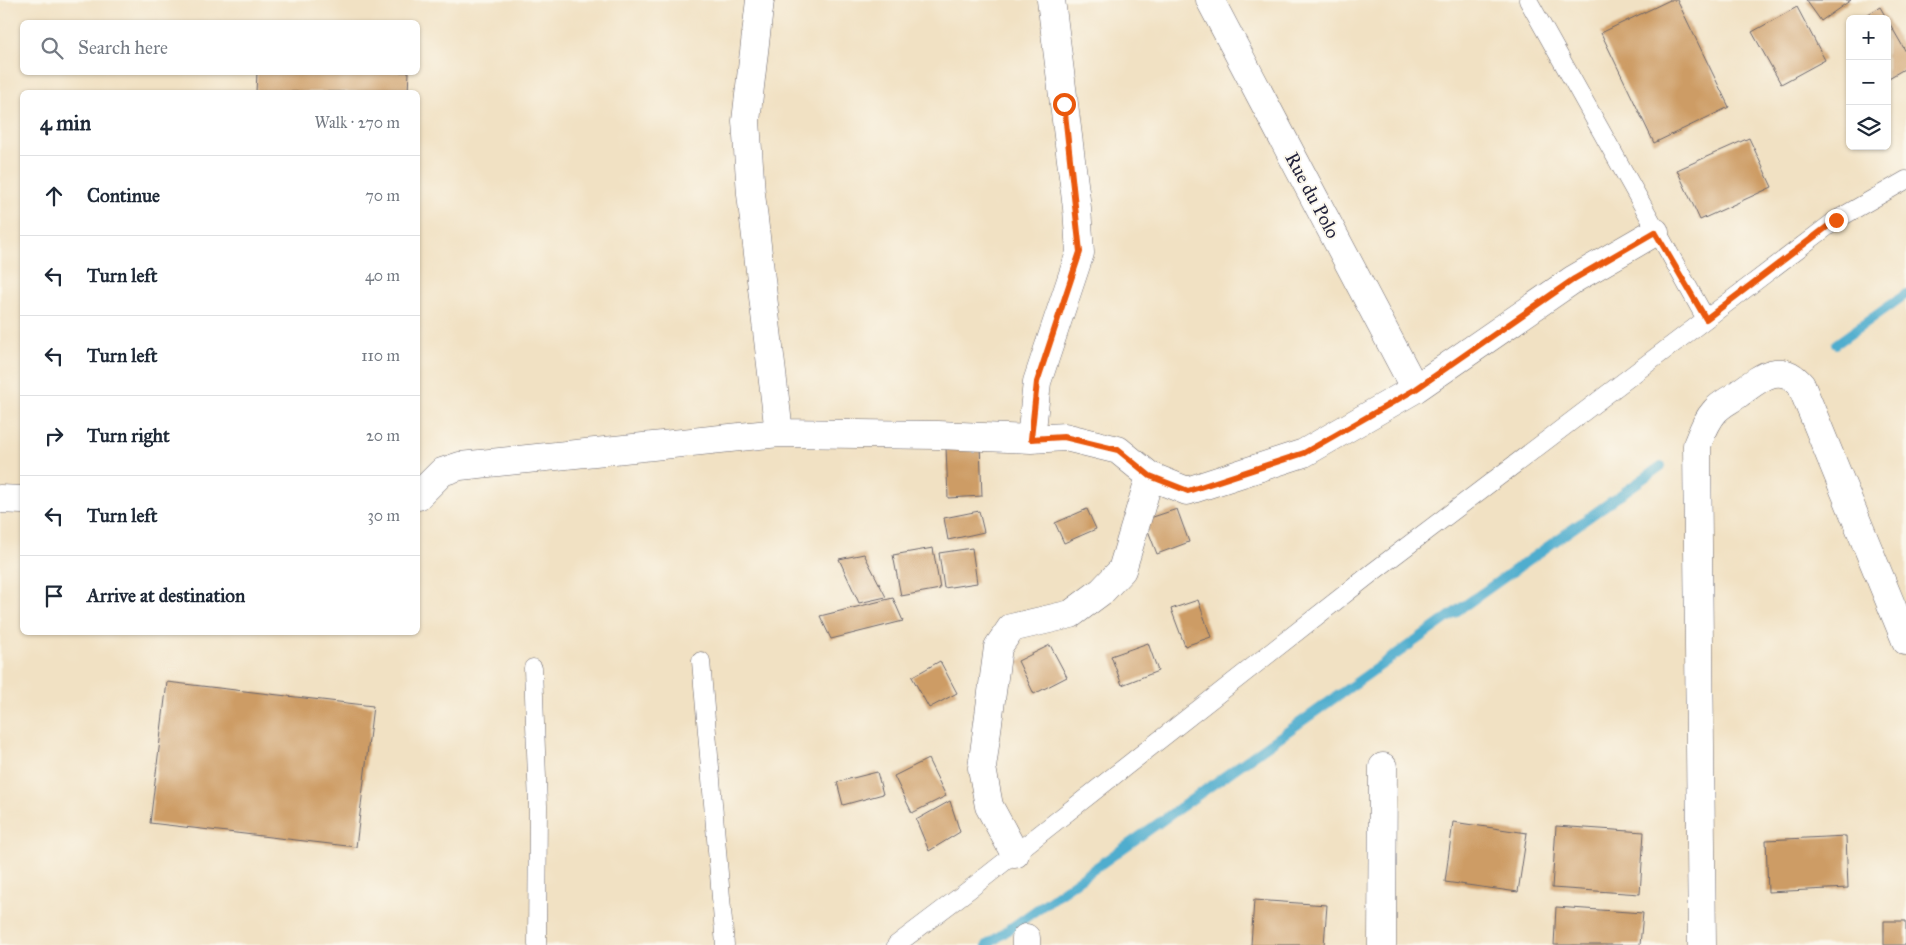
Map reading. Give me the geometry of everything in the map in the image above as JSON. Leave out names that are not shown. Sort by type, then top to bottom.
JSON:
[{"type":"street","points":[[760,0],[746,121],[750,194],[779,433]]},
{"type":"street","points":[[1031,439],[1037,382],[1080,252],[1077,208],[1051,0]]},
{"type":"street","name":"Rue du Polo","points":[[1210,0],[1416,389]]},
{"type":"street","points":[[420,494],[442,472],[460,466],[779,433],[938,435],[1031,439],[1064,437],[1118,450],[1150,476],[1188,491],[1304,453],[1416,389],[1574,279],[1655,232]]},
{"type":"street","points":[[1702,945],[1697,446],[1704,427],[1716,410],[1764,375],[1785,374],[1794,377],[1801,385],[1906,641]]},
{"type":"street","points":[[1015,854],[989,806],[982,768],[998,647],[1011,628],[1071,614],[1102,591],[1122,570],[1150,476]]},
{"type":"street","points":[[0,499],[20,500]]},
{"type":"street","points":[[1382,945],[1383,767]]},
{"type":"lane","points":[[1528,0],[1655,232],[1706,319]]},
{"type":"lane","points":[[896,945],[1015,854],[1373,572],[1836,220],[1906,180]]},
{"type":"lane","points":[[701,661],[725,945]]},
{"type":"lane","points":[[533,668],[538,806],[536,945]]},
{"type":"building","points":[[1670,0],[1677,0],[1729,107],[1654,143],[1601,33]]},
{"type":"building","points":[[1806,0],[1851,0],[1821,21]]},
{"type":"building","points":[[1797,7],[1825,60],[1781,84],[1752,32]]},
{"type":"building","points":[[1880,7],[1885,15],[1867,15]]},
{"type":"building","points":[[1891,26],[1906,52],[1906,68],[1891,77]]},
{"type":"building","points":[[257,75],[409,75],[408,90],[256,90]]},
{"type":"building","points":[[1749,138],[1772,187],[1700,220],[1677,170]]},
{"type":"building","points":[[980,445],[982,496],[948,498],[946,447]]},
{"type":"building","points":[[1087,509],[1096,529],[1064,543],[1055,523]]},
{"type":"building","points":[[1177,509],[1189,542],[1157,554],[1144,520]]},
{"type":"building","points":[[979,511],[984,532],[948,540],[944,518]]},
{"type":"building","points":[[933,548],[940,589],[901,596],[893,555]]},
{"type":"building","points":[[972,548],[977,583],[944,588],[939,553]]},
{"type":"building","points":[[864,554],[886,597],[859,603],[839,559]]},
{"type":"building","points":[[893,598],[903,621],[831,639],[820,616]]},
{"type":"building","points":[[1198,600],[1211,637],[1185,646],[1171,609]]},
{"type":"building","points":[[1148,643],[1158,671],[1122,685],[1111,656]]},
{"type":"building","points":[[1050,645],[1067,677],[1034,694],[1018,661]]},
{"type":"building","points":[[940,661],[957,693],[929,708],[912,677]]},
{"type":"building","points":[[167,682],[373,706],[356,847],[150,823]]},
{"type":"building","points":[[928,759],[946,796],[912,813],[894,776]]},
{"type":"building","points":[[877,772],[883,794],[843,805],[837,782]]},
{"type":"building","points":[[950,801],[960,832],[929,851],[916,820]]},
{"type":"building","points":[[1453,822],[1527,833],[1518,892],[1445,882]]},
{"type":"building","points":[[1556,826],[1644,832],[1640,894],[1552,888]]},
{"type":"building","points":[[1846,836],[1848,888],[1768,892],[1766,840]]},
{"type":"building","points":[[1254,900],[1327,905],[1324,945],[1251,945]]},
{"type":"building","points":[[1556,907],[1643,913],[1640,945],[1554,945]]},
{"type":"building","points":[[1884,921],[1906,921],[1906,945],[1884,945]]},
{"type":"waterway","points":[[1836,344],[1906,294]]},
{"type":"waterway","points":[[987,945],[1661,466]]},
{"type":"route","points":[[1064,104],[1077,208],[1080,252],[1037,382],[1031,439],[1064,437],[1118,450],[1150,476],[1188,491],[1304,453],[1416,389],[1574,279],[1655,232],[1706,319],[1836,220]]}]
